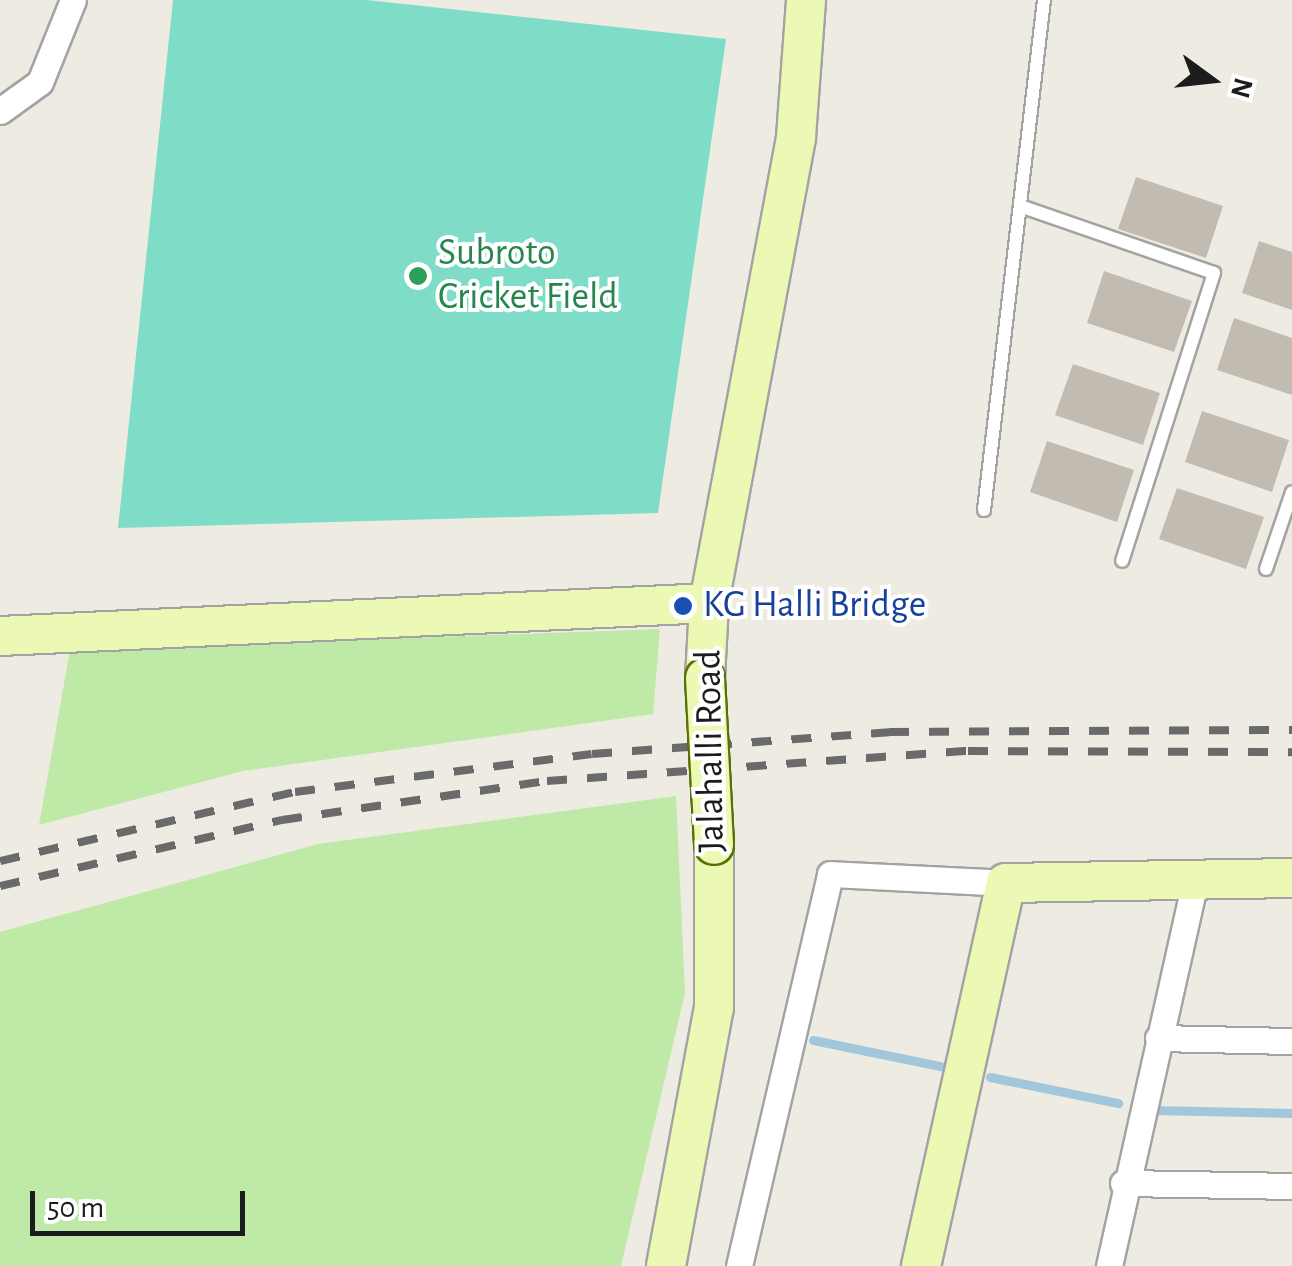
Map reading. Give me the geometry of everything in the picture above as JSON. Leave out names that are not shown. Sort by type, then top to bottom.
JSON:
[{"type":"street","points":[[0,111],[40,82],[73,0]]},
{"type":"street","name":"Jalahalli Road","points":[[666,1266],[714,1008],[714,845],[705,678],[709,603],[796,138],[806,0]]},
{"type":"street","points":[[0,636],[709,603]]},
{"type":"street","points":[[740,1266],[830,874],[1006,884],[1292,878]]},
{"type":"street","points":[[1109,1266],[1123,1183],[1194,880]]},
{"type":"street","points":[[921,1266],[1006,884]]},
{"type":"street","points":[[1158,1038],[1292,1041]]},
{"type":"street","points":[[1123,1183],[1292,1186]]},
{"type":"lane","points":[[984,510],[1044,0]]},
{"type":"lane","points":[[1020,206],[1214,272],[1122,561]]},
{"type":"lane","points":[[1266,569],[1292,492]]},
{"type":"green space","points":[[660,629],[653,714],[243,771],[39,825],[70,650]]},
{"type":"green space","points":[[676,796],[685,993],[621,1266],[0,1266],[0,932],[318,844]]},
{"type":"shaded area","name":"Subroto Cricket Field","points":[[173,0],[367,0],[726,39],[658,513],[118,528]]},
{"type":"building","points":[[1136,177],[1223,206],[1206,258],[1118,229]]},
{"type":"building","points":[[1259,241],[1292,252],[1292,310],[1242,293]]},
{"type":"building","points":[[1104,271],[1192,301],[1174,352],[1087,323]]},
{"type":"building","points":[[1234,318],[1292,338],[1292,395],[1217,370]]},
{"type":"building","points":[[1073,364],[1160,393],[1143,445],[1055,415]]},
{"type":"building","points":[[1202,411],[1289,440],[1272,492],[1185,462]]},
{"type":"building","points":[[1047,441],[1134,470],[1117,522],[1030,492]]},
{"type":"building","points":[[1177,488],[1264,517],[1246,569],[1159,539]]},
{"type":"waterway","points":[[813,1040],[940,1066]]},
{"type":"waterway","points":[[990,1077],[1118,1103]]},
{"type":"waterway","points":[[1152,1110],[1292,1113]]},
{"type":"railway","points":[[0,861],[295,792],[592,754],[889,732],[1292,730]]},
{"type":"railway","points":[[0,886],[282,820],[547,781],[968,751],[1292,752]]},
{"type":"place","name":"Subroto Cricket Field","points":[[418,276]]},
{"type":"place","name":"KG Halli Bridge","points":[[683,606]]}]
